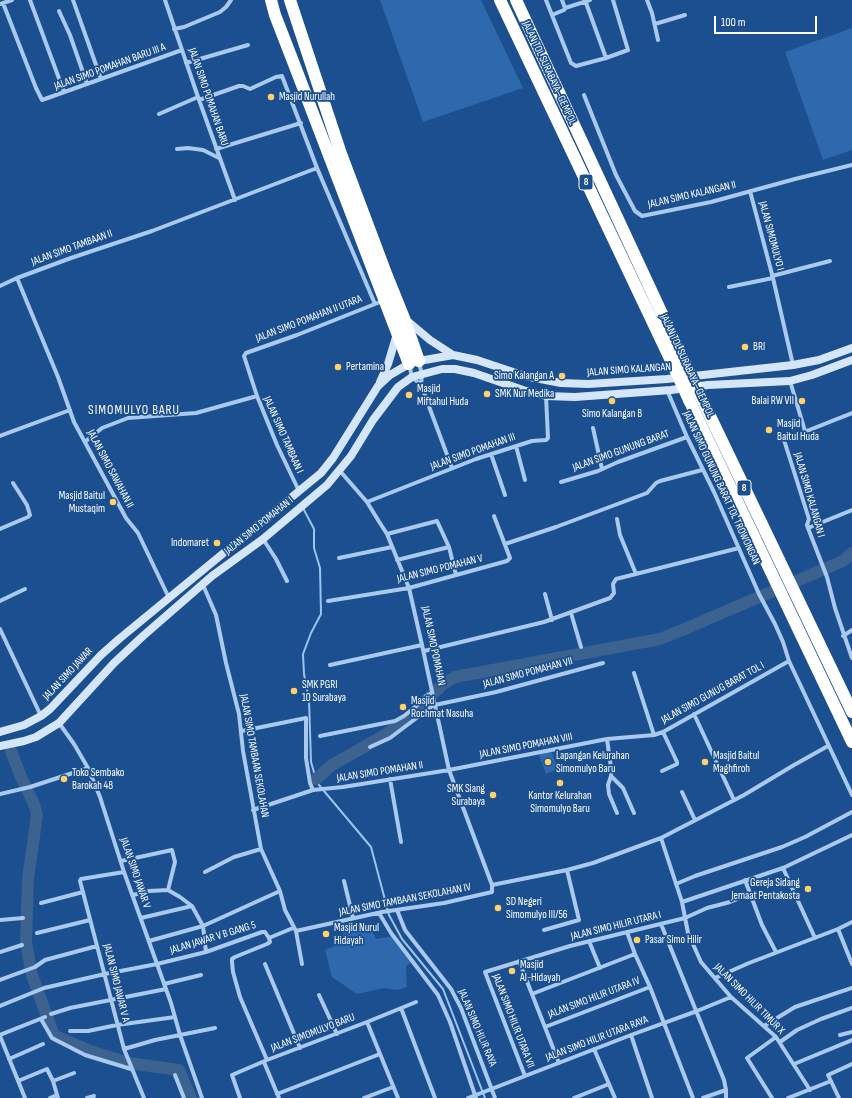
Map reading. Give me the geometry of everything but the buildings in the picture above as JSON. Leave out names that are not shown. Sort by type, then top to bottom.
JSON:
[{"type":"highway","points":[[271,0],[278,22],[335,154]]},
{"type":"highway","points":[[290,0],[335,154],[385,300],[398,334],[414,362]]},
{"type":"highway","name":"JALAN TOL SURABAYA–GEMPOL","points":[[500,0],[678,363]]},
{"type":"highway","name":"JALAN TOL SURABAYA–GEMPOL","points":[[516,0],[779,589],[852,742]]},
{"type":"highway","points":[[385,300],[404,318],[414,362]]},
{"type":"highway","name":"JALAN TOL SURABAYA–GEMPOL","points":[[694,398],[791,584],[852,712]]},
{"type":"main road","points":[[404,318],[430,340],[453,355]]},
{"type":"main road","points":[[120,657],[111,646],[322,472],[329,464],[378,386],[388,364],[398,334]]},
{"type":"main road","name":"JALAN SIMO KALANGAN","points":[[414,362],[453,355],[477,360],[525,376],[561,383],[588,384],[667,379],[793,365],[819,360],[849,350]]},
{"type":"main road","points":[[849,350],[851,360]]},
{"type":"main road","name":"JALAN SIMO KALANGAN","points":[[412,377],[442,369],[456,369],[484,376],[546,396],[575,397],[667,390],[708,385],[790,381],[812,375],[851,360]]},
{"type":"main road","points":[[378,386],[390,375],[414,362]]},
{"type":"main road","name":"JALAN SIMO POMAHAN I","points":[[0,746],[24,741],[59,723],[120,657],[212,576],[263,539],[342,473],[373,420],[398,387],[412,377]]},
{"type":"main road","name":"JALAN SIMO JAWAR","points":[[0,732],[17,727],[41,716],[50,709],[111,646]]},
{"type":"street","points":[[2,4],[12,0]]},
{"type":"street","points":[[30,0],[64,92]]},
{"type":"street","points":[[73,0],[101,79]]},
{"type":"street","name":"JALAN SIMO POMAHAN BARU","points":[[165,0],[198,99],[235,200]]},
{"type":"street","points":[[174,29],[220,12],[231,0]]},
{"type":"street","points":[[546,0],[571,63],[574,66],[606,58],[628,50],[613,0]]},
{"type":"street","points":[[562,0],[565,8]]},
{"type":"street","points":[[552,15],[564,10],[565,8],[587,0],[606,58]]},
{"type":"street","points":[[647,0],[655,24],[658,40]]},
{"type":"street","name":"JALAN SIMO POMAHAN BARU III A","points":[[2,4],[36,88],[41,99],[44,100],[182,50]]},
{"type":"street","points":[[59,11],[70,35],[87,84]]},
{"type":"street","points":[[655,24],[685,15]]},
{"type":"street","points":[[186,63],[248,45]]},
{"type":"street","points":[[159,114],[198,99],[241,86],[250,89],[276,77],[282,76],[301,122],[317,168],[385,300]]},
{"type":"street","name":"JALAN SIMO KALANGAN II","points":[[584,95],[616,175],[635,211],[639,215],[642,216],[711,202],[750,191]]},
{"type":"street","points":[[216,149],[301,122]]},
{"type":"street","points":[[177,149],[188,148],[203,150],[220,158]]},
{"type":"street","name":"JALAN SIMOMULYO I","points":[[793,365],[773,277],[750,191],[852,165]]},
{"type":"street","points":[[235,200],[317,168]]},
{"type":"street","name":"JALAN SIMO TAMBAAN II","points":[[0,286],[17,278],[71,258],[235,200]]},
{"type":"street","points":[[729,287],[773,277],[830,261]]},
{"type":"street","name":"JALAN SIMO SAWAHAN II","points":[[17,278],[70,410],[126,518],[138,533],[169,598]]},
{"type":"street","name":"JALAN SIMO POMAHAN II UTARA","points":[[257,396],[244,356],[246,353],[297,335],[385,300]]},
{"type":"street","points":[[414,362],[422,374],[421,385],[452,468]]},
{"type":"street","points":[[414,362],[412,377],[421,385]]},
{"type":"street","points":[[790,381],[805,430]]},
{"type":"street","name":"JALAN SIMO GUNUNG BARAT TOL TROWONGAN","points":[[667,390],[759,594],[783,642],[789,661],[852,795]]},
{"type":"street","name":"JALAN SIMO TAMBAAN I","points":[[86,441],[102,428],[128,418],[196,413],[257,396],[276,445],[299,491]]},
{"type":"street","name":"JALAN SIMO POMAHAN III","points":[[367,502],[452,468],[492,454],[532,441],[547,439],[546,396]]},
{"type":"street","points":[[0,436],[70,410]]},
{"type":"street","name":"JALAN SIMO KALANGAN I","points":[[852,413],[805,430],[784,440],[809,519],[807,525],[827,576],[843,636],[852,658]]},
{"type":"street","points":[[593,428],[602,469]]},
{"type":"street","name":"JALAN SIMO GUNUNG BARAT","points":[[561,482],[602,469],[687,437]]},
{"type":"street","points":[[516,446],[525,480]]},
{"type":"street","points":[[492,454],[506,495]]},
{"type":"street","points":[[505,544],[556,527],[647,493],[656,482],[660,480],[702,470]]},
{"type":"street","name":"JALAN SIMO POMAHAN","points":[[342,473],[367,502],[387,534],[409,588],[449,770],[492,885]]},
{"type":"street","points":[[0,529],[30,515],[27,505],[14,483]]},
{"type":"street","points":[[808,528],[852,510]]},
{"type":"street","name":"JALAN SIMO POMAHAN V","points":[[328,601],[409,588],[509,560],[510,558],[494,516]]},
{"type":"street","points":[[617,520],[620,534],[636,574]]},
{"type":"street","points":[[387,534],[437,521],[449,547],[456,575]]},
{"type":"street","points":[[263,539],[276,559],[287,581]]},
{"type":"street","points":[[339,558],[392,547]]},
{"type":"street","points":[[397,560],[449,547]]},
{"type":"street","points":[[424,651],[552,620],[613,596],[614,581],[739,548]]},
{"type":"street","name":"JALAN SIMO TAMBAAN SEKOLAHAN","points":[[203,585],[216,615],[239,714],[243,750],[261,849],[280,891],[285,910],[294,929],[302,964]]},
{"type":"street","points":[[0,601],[25,589]]},
{"type":"street","points":[[545,594],[552,620]]},
{"type":"street","points":[[571,613],[581,647]]},
{"type":"street","name":"JALAN SIMO JAWAR","points":[[0,629],[41,716]]},
{"type":"street","points":[[843,636],[852,630]]},
{"type":"street","points":[[330,665],[422,645]]},
{"type":"street","name":"JALAN SIMO GUNUG BARAT TOL I","points":[[607,739],[654,735],[663,732],[789,661]]},
{"type":"street","name":"JALAN SIMO POMAHAN VII","points":[[435,704],[496,692],[603,663]]},
{"type":"street","points":[[634,673],[654,735]]},
{"type":"street","points":[[320,736],[395,721],[404,716],[426,696],[432,694]]},
{"type":"street","points":[[370,747],[390,738],[435,704]]},
{"type":"street","points":[[694,714],[734,800]]},
{"type":"street","points":[[242,731],[306,718],[306,758],[310,783],[313,790]]},
{"type":"street","name":"JALAN SIMO JAWAR V","points":[[59,723],[74,744],[88,768],[100,797],[124,872],[165,986],[202,1098]]},
{"type":"street","points":[[662,771],[677,764],[663,732]]},
{"type":"street","points":[[607,739],[611,768],[611,776],[608,785],[609,794],[617,813]]},
{"type":"street","name":"JALAN SIMO POMAHAN VIII","points":[[449,770],[607,739]]},
{"type":"street","points":[[492,885],[567,870],[593,863],[661,838],[734,800],[828,746]]},
{"type":"street","points":[[0,794],[28,787],[88,768]]},
{"type":"street","name":"JALAN SIMO POMAHAN II","points":[[253,810],[313,790],[449,770]]},
{"type":"street","points":[[611,776],[622,788],[634,813]]},
{"type":"street","points":[[390,779],[401,842]]},
{"type":"street","points":[[682,792],[695,820]]},
{"type":"street","points":[[676,884],[806,837],[852,812]]},
{"type":"street","points":[[682,902],[783,868],[852,835]]},
{"type":"street","name":"JALAN SIMO HILIR TIMUR X","points":[[661,838],[682,902],[688,933],[701,962],[731,997],[776,1037],[810,1090]]},
{"type":"street","points":[[205,872],[234,857],[261,849]]},
{"type":"street","points":[[121,861],[172,850],[175,862],[168,890]]},
{"type":"street","points":[[783,868],[815,938]]},
{"type":"street","points":[[544,930],[579,920],[567,870]]},
{"type":"street","points":[[41,902],[83,892],[80,881],[81,879],[124,872]]},
{"type":"street","points":[[744,880],[762,925],[776,952]]},
{"type":"street","points":[[344,881],[353,918]]},
{"type":"street","name":"JALAN SIMO TAMBAAN SEKOLAHAN IV","points":[[294,929],[380,912],[444,903],[490,893],[492,891],[492,885]]},
{"type":"street","points":[[133,895],[149,891],[168,890],[192,906],[204,926],[206,952]]},
{"type":"street","points":[[149,941],[204,926],[280,891]]},
{"type":"street","name":"JALAN SIMO JAWAR V A","points":[[83,892],[124,1049],[144,1098]]},
{"type":"street","name":"JALAN SIMO HILIR UTARA I","points":[[485,972],[589,941],[685,918],[707,908],[730,902],[750,894]]},
{"type":"street","points":[[141,918],[192,906]]},
{"type":"street","name":"JALAN SIMO HILIR RAYA","points":[[395,910],[405,930],[451,989],[461,1008],[490,1090],[495,1098]]},
{"type":"street","name":"JALAN SIMO HILIR RAYA","points":[[380,912],[391,933],[438,995],[450,1022],[476,1097]]},
{"type":"street","points":[[0,920],[23,918]]},
{"type":"street","points":[[37,933],[90,920]]},
{"type":"street","points":[[715,978],[852,922]]},
{"type":"street","points":[[661,924],[697,1011],[726,1090],[726,1098]]},
{"type":"street","name":"JALAN JAWAR V B GANG 5","points":[[0,1006],[44,988],[206,952],[262,932],[265,932],[269,938],[294,929]]},
{"type":"street","points":[[838,929],[852,964]]},
{"type":"street","points":[[627,932],[693,1098]]},
{"type":"street","points":[[269,938],[270,942],[268,944],[235,957],[232,959],[232,962],[233,972],[240,997],[278,1096],[380,1054]]},
{"type":"street","points":[[589,941],[600,968]]},
{"type":"street","points":[[0,952],[22,945]]},
{"type":"street","points":[[0,980],[35,967],[45,960],[97,946]]},
{"type":"street","points":[[532,994],[635,954]]},
{"type":"street","points":[[519,961],[559,1063]]},
{"type":"street","points":[[265,964],[300,1048]]},
{"type":"street","name":"JALAN SIMO HILIR UTARA VII","points":[[485,972],[525,1076]]},
{"type":"street","points":[[51,1014],[70,1008],[111,1000],[165,986],[201,975]]},
{"type":"street","name":"JALAN SIMO HILIR UTARA IV","points":[[545,1026],[650,987]]},
{"type":"street","points":[[764,1026],[794,1007],[852,988]]},
{"type":"street","points":[[319,996],[337,1034]]},
{"type":"street","name":"JALAN SIMO HILIR UTARA RAYA","points":[[468,1098],[476,1097],[481,1093],[731,997]]},
{"type":"street","name":"JALAN SIMOMULYO BARU","points":[[240,1098],[232,1075],[416,1002]]},
{"type":"street","points":[[401,1008],[435,1098]]},
{"type":"street","points":[[780,1042],[797,1030],[852,1008]]},
{"type":"street","points":[[70,1031],[88,1031],[117,1025],[175,1017]]},
{"type":"street","points":[[25,1098],[1,1043],[0,1035],[43,1018],[52,1038],[85,1055],[130,1064]]},
{"type":"street","points":[[367,1022],[398,1098]]},
{"type":"street","points":[[124,1049],[155,1040],[215,1028]]},
{"type":"street","points":[[840,1035],[852,1032]]},
{"type":"street","points":[[631,1035],[652,1098]]},
{"type":"street","points":[[772,1098],[746,1058],[776,1037]]},
{"type":"street","points":[[794,1064],[852,1040]]},
{"type":"street","points":[[9,1060],[43,1044]]},
{"type":"street","points":[[594,1049],[615,1098]]},
{"type":"street","points":[[839,1098],[828,1077],[830,1074],[852,1064]]},
{"type":"street","points":[[18,1081],[47,1070],[53,1081],[58,1097],[50,1098]]},
{"type":"street","points":[[53,1081],[74,1073]]},
{"type":"street","points":[[175,1075],[184,1098]]},
{"type":"street","points":[[788,1098],[831,1082]]},
{"type":"street","points":[[574,1098],[609,1084]]},
{"type":"street","points":[[364,1098],[393,1087]]},
{"type":"street","points":[[703,1098],[726,1090]]},
{"type":"street","points":[[87,1098],[94,1096]]},
{"type":"shaded area","points":[[380,0],[481,0],[523,88],[423,122]]},
{"type":"shaded area","points":[[852,28],[852,150],[823,160],[785,52]]},
{"type":"shaded area","name":"Lapangan Kelurahan Simomulyo Baru","points":[[551,750],[558,769],[546,774],[539,755]]},
{"type":"shaded area","points":[[368,923],[376,939],[393,936],[413,961],[406,966],[407,987],[397,990],[384,988],[357,994],[332,977],[325,950],[344,942],[342,928]]},
{"type":"waterway","points":[[303,508],[314,529],[314,548],[320,568],[321,614],[311,633],[303,654],[304,674],[309,700],[311,762],[316,779],[319,785],[371,847],[389,915],[402,939],[443,989],[485,1098]]},
{"type":"waterway","points":[[316,779],[332,765],[385,735],[411,716],[442,685],[455,677],[660,639],[843,561],[852,553]]},
{"type":"waterway","points":[[11,751],[34,804],[37,815],[28,879],[26,943],[32,975],[53,1033],[55,1036],[93,1052],[129,1063],[179,1070],[191,1098]]},
{"type":"place","name":"Masjid Nurullah","points":[[271,97]]},
{"type":"place","name":"BRI","points":[[745,347]]},
{"type":"place","name":"Pertamina","points":[[338,367]]},
{"type":"place","name":"Simo Kalangan A","points":[[562,376]]},
{"type":"place","name":"SMK Nur Medika","points":[[487,394]]},
{"type":"place","name":"Masjid Miftahul Huda","points":[[409,395]]},
{"type":"place","name":"Simo Kalangan B","points":[[612,401]]},
{"type":"place","name":"Balai RW VII","points":[[802,401]]},
{"type":"place","name":"Masjid Baitul Huda","points":[[769,430]]},
{"type":"place","name":"Masjid Baitul Mustaqim","points":[[113,502]]},
{"type":"place","name":"Indomaret","points":[[217,543]]},
{"type":"place","name":"SMK PGRI 10 Surabaya","points":[[294,691]]},
{"type":"place","name":"Masjid Rochmat Nasuha","points":[[403,707]]},
{"type":"place","name":"Lapangan Kelurahan Simomulyo Baru","points":[[548,762]]},
{"type":"place","name":"Masjid Baitul Maghfiroh","points":[[705,762]]},
{"type":"place","name":"Toko Sembako Barokah 48","points":[[64,779]]},
{"type":"place","name":"Kantor Kelurahan Simomulyo Baru","points":[[560,783]]},
{"type":"place","name":"SMK Siang Surabaya","points":[[493,795]]},
{"type":"place","name":"Gereja Sidang Jemaat Pentakosta","points":[[808,889]]},
{"type":"place","name":"SD Negeri Simomulyo III/56","points":[[498,908]]},
{"type":"place","name":"Masjid Nurul Hidayah","points":[[326,934]]},
{"type":"place","name":"Pasar Simo Hilir","points":[[637,940]]},
{"type":"place","name":"Masjid Al-Hidayah","points":[[512,971]]},
{"type":"district","name":"SIMOMULYO BARU","points":[[134,411]]}]
